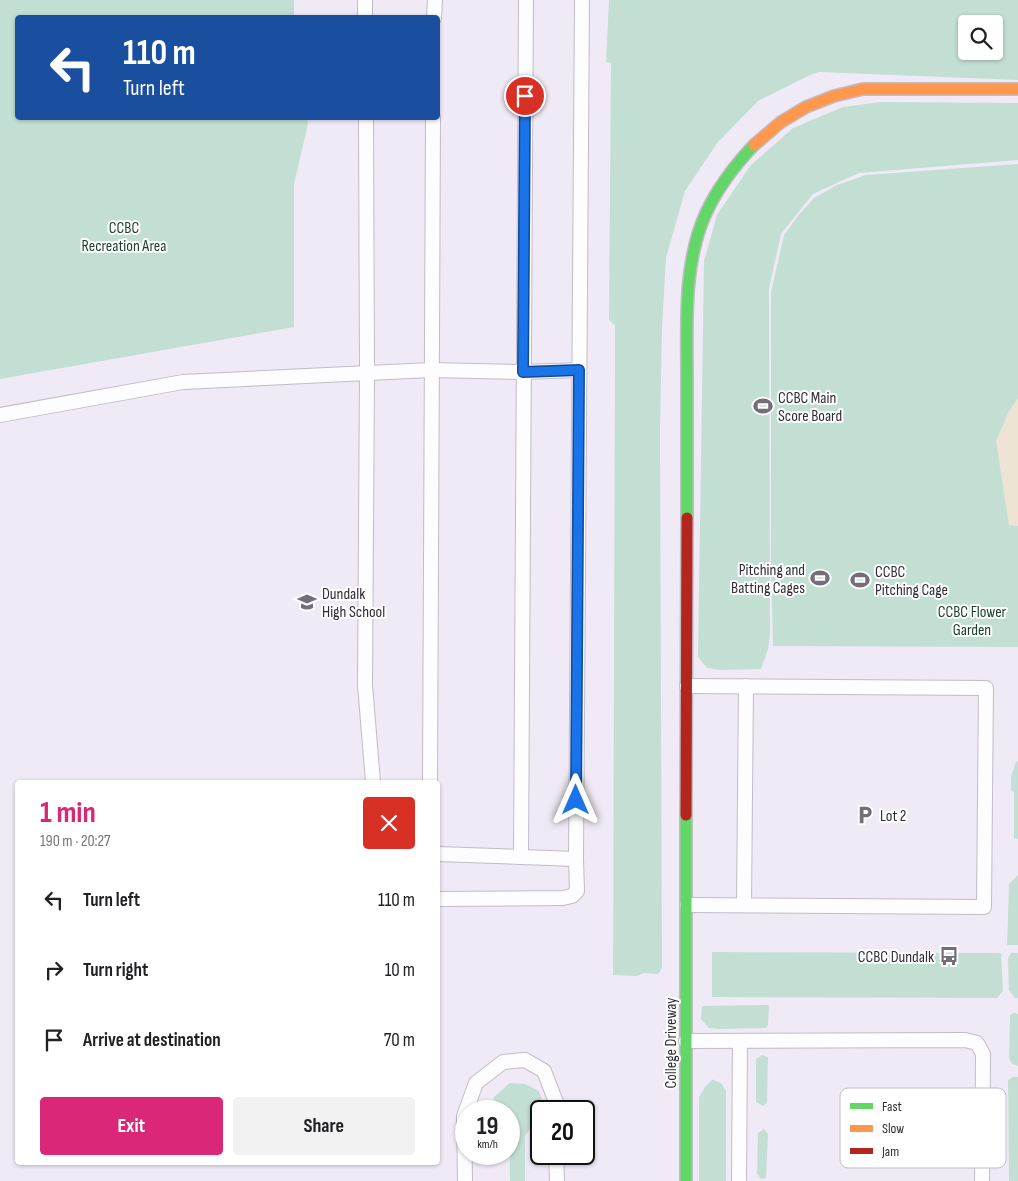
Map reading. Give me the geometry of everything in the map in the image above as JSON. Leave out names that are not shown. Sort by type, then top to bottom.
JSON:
[{"type":"street","name":"College Driveway","points":[[686,1181],[687,332],[689,286],[696,242],[708,208],[724,180],[743,155],[770,130],[795,112],[827,98],[863,89],[1018,89]]},
{"type":"lane","points":[[365,0],[365,15]]},
{"type":"lane","points":[[434,15],[435,0]]},
{"type":"lane","points":[[521,857],[526,0]]},
{"type":"lane","points":[[440,899],[563,898],[572,896],[577,891],[582,0]]},
{"type":"lane","points":[[366,120],[365,685],[374,780]]},
{"type":"lane","points":[[430,780],[433,120]]},
{"type":"lane","points":[[0,415],[183,382],[431,370],[523,372],[579,370]]},
{"type":"lane","points":[[687,686],[986,688],[984,907],[687,905]]},
{"type":"lane","points":[[744,905],[746,686]]},
{"type":"lane","points":[[440,854],[576,859]]},
{"type":"lane","points":[[686,1042],[965,1040],[977,1043],[983,1054],[983,1088]]},
{"type":"lane","points":[[739,1181],[740,1042]]},
{"type":"lane","points":[[465,1181],[464,1116],[476,1083],[503,1062],[525,1060],[544,1071],[555,1100]]},
{"type":"lane","points":[[556,1165],[557,1181]]},
{"type":"lane","points":[[982,1168],[982,1181]]},
{"type":"green space","name":"CCBC Recreation Area","points":[[0,0],[294,0],[294,15],[15,15],[15,120],[307,120],[308,124],[294,184],[294,327],[0,379]]},
{"type":"green space","points":[[609,0],[1018,0],[1018,80],[819,72],[810,75],[758,101],[718,142],[685,191],[666,258],[662,328],[660,430],[662,968],[658,974],[644,973],[637,976],[613,975],[615,325],[609,320],[611,63],[606,62]]},
{"type":"green space","points":[[880,102],[1018,103],[1018,160],[859,173],[813,194],[781,234],[769,289],[770,635],[768,649],[761,669],[721,670],[707,668],[698,657],[704,261],[717,215],[750,166],[793,128],[843,107]]},
{"type":"green space","name":"CCBC Flower Garden","points":[[1018,164],[1018,647],[773,646],[771,562],[771,292],[784,235],[814,198],[837,185],[866,175]]},
{"type":"green space","points":[[1018,761],[1018,839],[1014,838],[1014,792],[1011,790],[1011,777]]},
{"type":"green space","points":[[1018,875],[1018,945],[1007,945],[1009,884]]},
{"type":"green space","points":[[712,952],[1001,953],[1003,991],[997,998],[712,997]]},
{"type":"green space","points":[[1011,953],[1018,953],[1018,998],[1015,998],[1009,990],[1008,959]]},
{"type":"green space","points":[[769,1005],[768,1025],[766,1028],[709,1028],[701,1019],[702,1006]]},
{"type":"green space","points":[[1018,1014],[1018,1066],[1012,1064],[1009,1058],[1010,1015]]},
{"type":"green space","points":[[762,1055],[768,1057],[767,1103],[763,1106],[756,1102],[756,1059]]},
{"type":"green space","points":[[1018,1077],[1018,1181],[1009,1181],[1008,1080]]},
{"type":"green space","points":[[711,1079],[721,1083],[726,1091],[726,1181],[699,1181],[699,1097]]},
{"type":"green space","points":[[510,1083],[525,1084],[539,1091],[542,1100],[530,1100],[530,1129],[525,1136],[525,1181],[510,1181],[510,1165],[520,1165],[520,1100],[494,1100],[494,1097]]},
{"type":"green space","points":[[764,1129],[768,1134],[766,1178],[761,1179],[757,1174],[758,1133]]},
{"type":"sand","points":[[1018,398],[1018,526],[1009,525],[996,441],[1009,411]]},
{"type":"traffic: fast","points":[[687,518],[687,315],[693,252],[706,213],[721,185],[754,145]]},
{"type":"traffic: fast","points":[[686,815],[686,1181]]},
{"type":"traffic: slow","points":[[754,145],[781,122],[806,107],[834,96],[863,89],[1018,89]]},
{"type":"traffic: jam","points":[[686,815],[687,518]]},
{"type":"place","name":"CCBC Main Score Board","points":[[763,406]]},
{"type":"place","name":"Pitching and Batting Cages","points":[[820,578]]},
{"type":"place","name":"CCBC Pitching Cage","points":[[860,580]]},
{"type":"place","name":"Dundalk High School","points":[[307,602]]},
{"type":"place","name":"Lot 2","points":[[865,815]]},
{"type":"place","name":"CCBC Dundalk","points":[[949,956]]},
{"type":"route","points":[[525,96],[523,372],[579,370],[576,800]]}]
